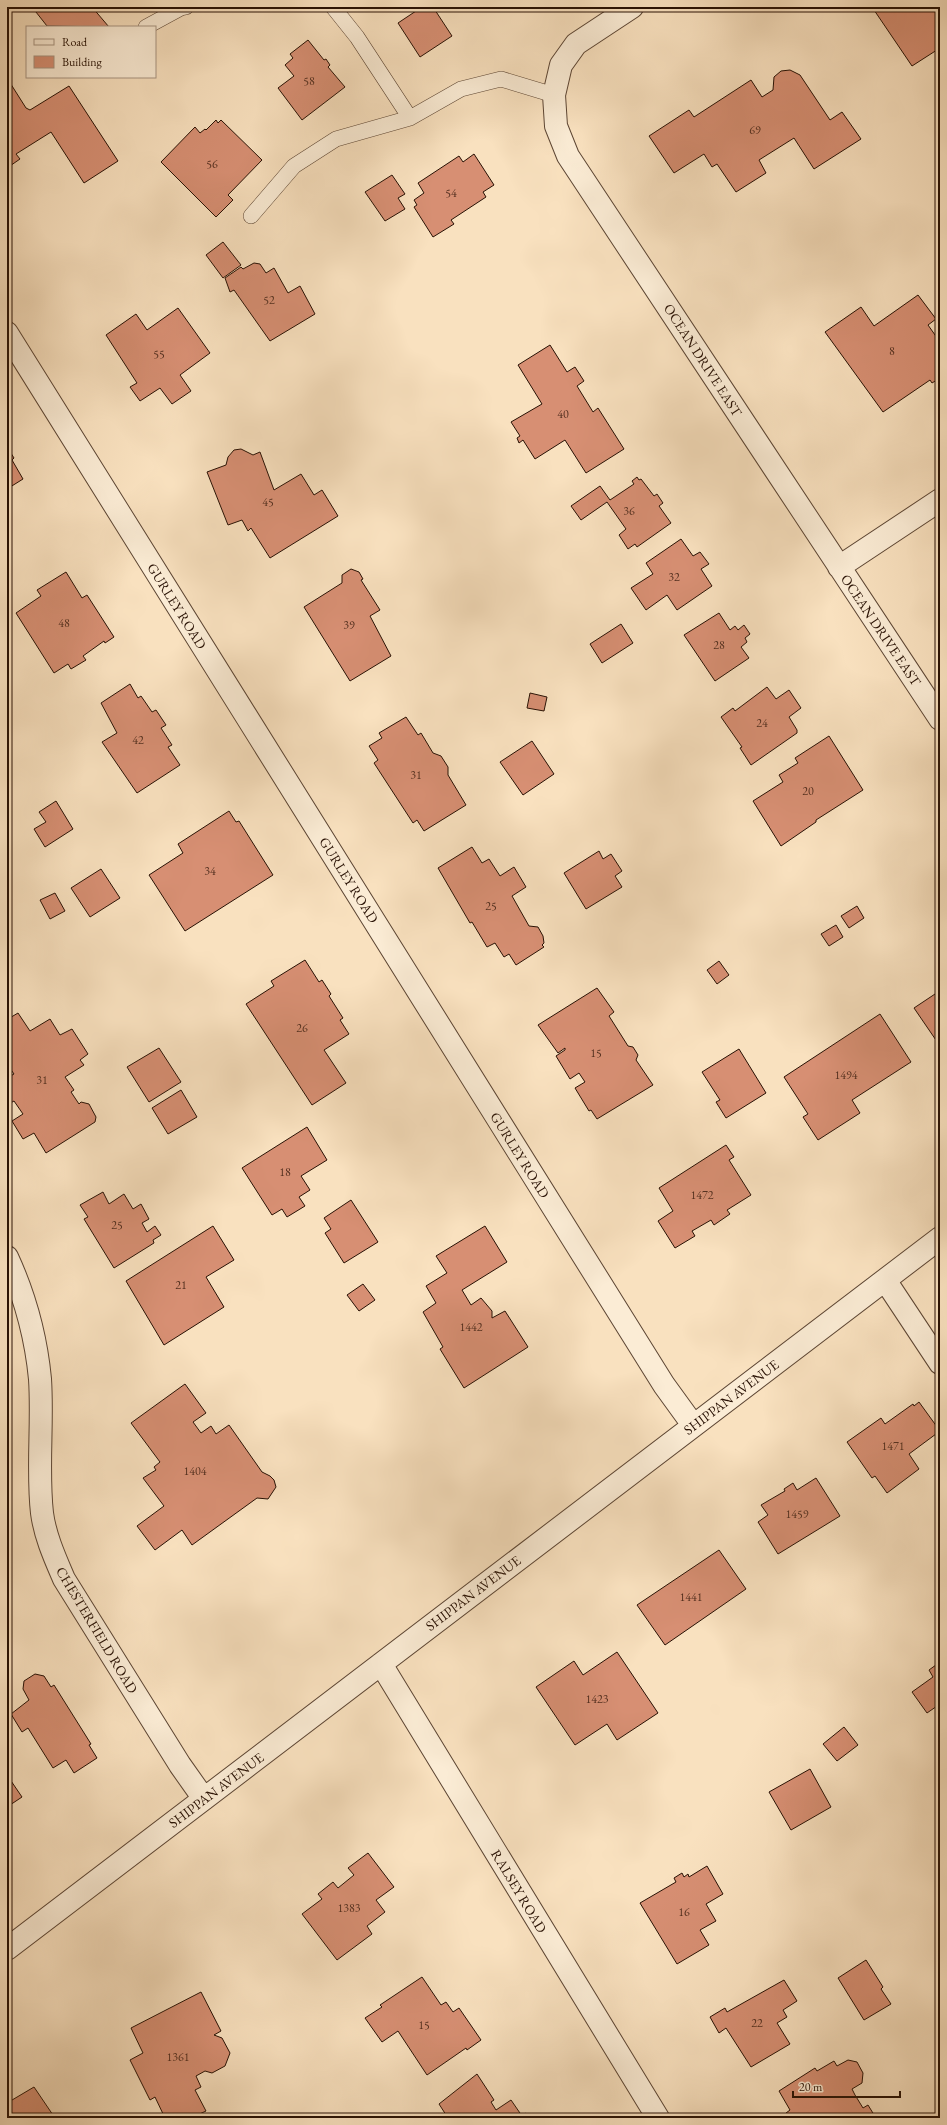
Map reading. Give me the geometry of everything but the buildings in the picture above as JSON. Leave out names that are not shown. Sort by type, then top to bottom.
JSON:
[{"type":"street","name":"OCEAN DRIVE EAST","points":[[632,7],[576,44],[561,65],[554,95],[556,126],[568,156],[940,719]]},
{"type":"street","name":"GURLEY ROAD","points":[[7,333],[664,1385],[693,1425]]},
{"type":"street","points":[[839,567],[940,500]]},
{"type":"street","name":"SHIPPAN AVENUE","points":[[7,1949],[940,1238]]},
{"type":"street","name":"CHESTERFIELD ROAD","points":[[7,1257],[28,1310],[34,1340],[40,1380],[42,1514],[51,1548],[64,1579],[180,1765],[204,1799]]},
{"type":"street","points":[[884,1280],[940,1363]]},
{"type":"street","name":"RALSEY ROAD","points":[[381,1664],[658,2118]]},
{"type":"lane","points":[[148,26],[181,8],[186,7]]},
{"type":"lane","points":[[333,7],[357,37],[410,118]]},
{"type":"lane","points":[[251,216],[294,166],[336,140],[410,118],[461,89],[501,79],[554,95]]}]
